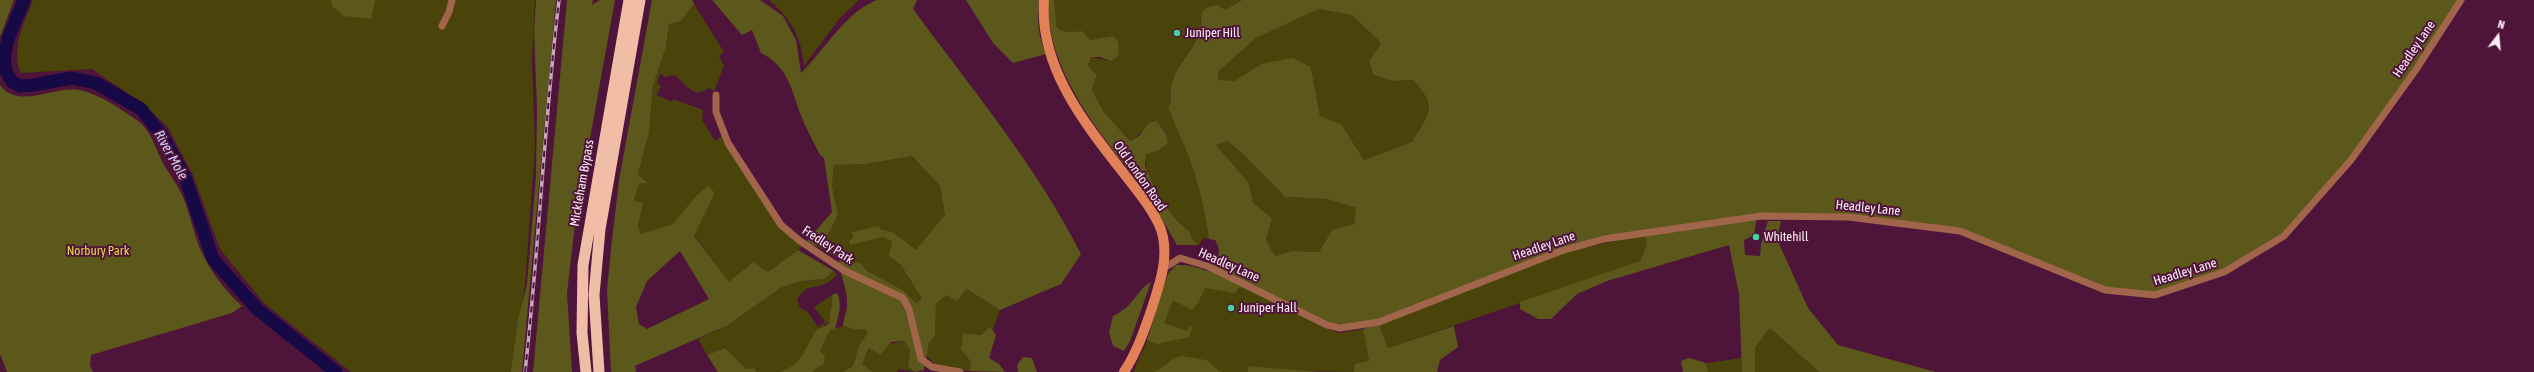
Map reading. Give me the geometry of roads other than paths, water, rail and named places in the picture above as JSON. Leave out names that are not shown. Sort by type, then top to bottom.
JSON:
[{"type":"highway","name":"Mickleham Bypass","points":[[586,372],[582,333],[583,265],[629,0]]},
{"type":"highway","name":"Mickleham Bypass","points":[[599,372],[594,295],[600,229],[640,0]]},
{"type":"main road","name":"Old London Road","points":[[1044,0],[1047,38],[1060,78],[1070,97],[1100,143],[1135,187],[1153,216],[1163,236],[1164,268],[1139,344],[1124,372]]},
{"type":"street","points":[[442,26],[450,12],[452,0]]},
{"type":"street","name":"Headley Lane","points":[[1164,268],[1180,258],[1207,266],[1327,325],[1340,328],[1379,322],[1561,251],[1604,239],[1761,216],[1848,217],[1960,231],[2105,290],[2155,295],[2224,272],[2284,236],[2351,160],[2414,71],[2461,0]]},
{"type":"street","name":"Fredley Park","points":[[716,95],[716,112],[728,143],[781,225],[800,241],[845,271],[903,298],[910,309],[921,359],[932,367],[960,372]]},
{"type":"waterway","name":"River Mole","points":[[24,0],[8,39],[4,58],[6,71],[12,82],[20,86],[72,78],[96,83],[141,109],[161,134],[185,177],[213,259],[257,309],[336,372]]},
{"type":"railway","points":[[525,372],[549,93],[559,0]]},
{"type":"place","name":"Juniper Hill","points":[[1177,33]]},
{"type":"place","name":"Whitehill","points":[[1756,237]]},
{"type":"place","name":"Juniper Hall","points":[[1231,308]]},
{"type":"park label","name":"Norbury Park","points":[[98,251]]}]
